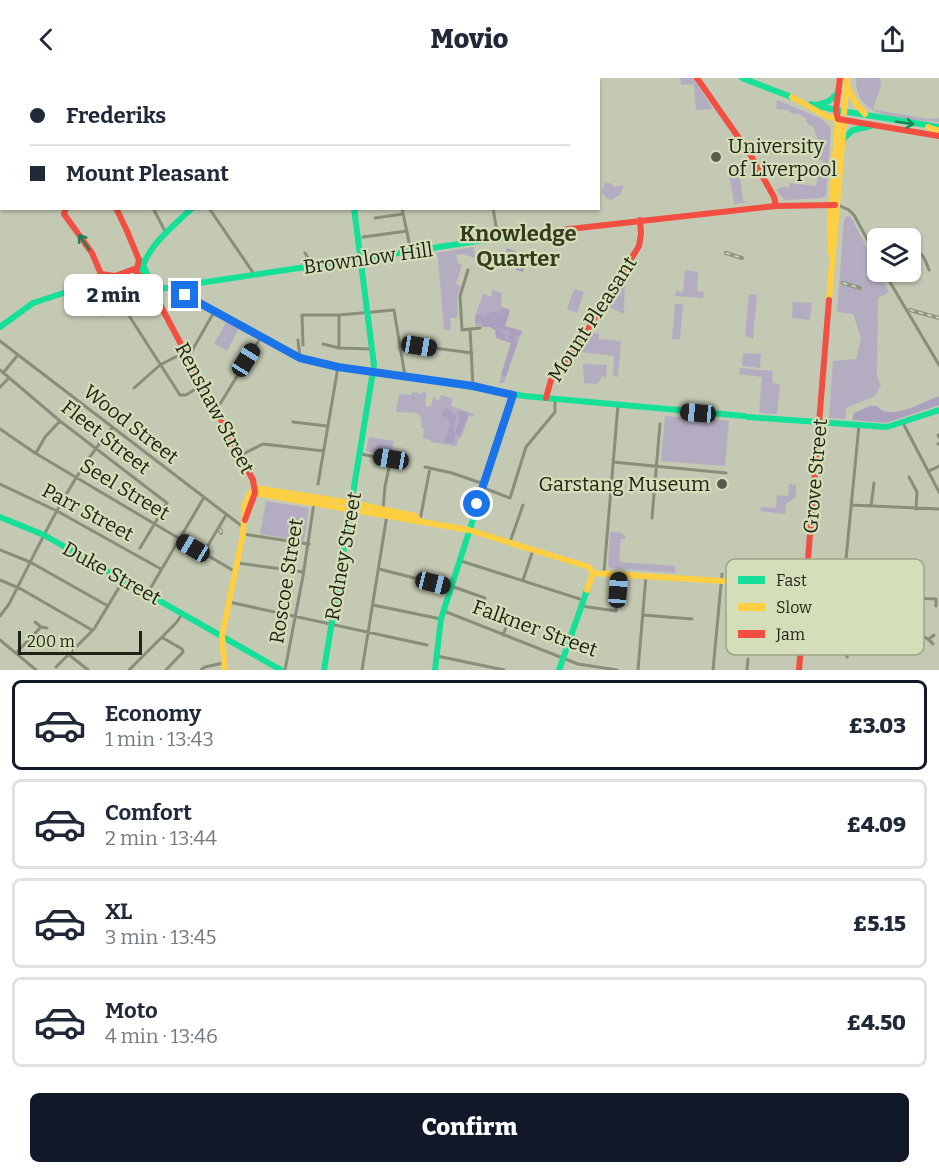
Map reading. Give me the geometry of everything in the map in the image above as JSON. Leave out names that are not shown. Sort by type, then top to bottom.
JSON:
[{"type":"main road","points":[[697,78],[750,154],[774,197],[776,206]]},
{"type":"main road","points":[[742,78],[816,106],[939,129]]},
{"type":"main road","points":[[840,78],[841,120]]},
{"type":"main road","points":[[840,110],[847,82]]},
{"type":"main road","points":[[847,82],[859,108],[870,117]]},
{"type":"main road","points":[[816,106],[829,101],[839,92]]},
{"type":"main road","points":[[792,97],[828,117],[939,136]]},
{"type":"main road","name":"Grove Street","points":[[834,205],[843,139],[841,120]]},
{"type":"main road","name":"Grove Street","points":[[808,559],[831,281],[841,120]]},
{"type":"main road","points":[[843,139],[853,130],[872,125]]},
{"type":"main road","name":"Brownlow Hill","points":[[152,290],[498,238],[640,220],[776,206],[834,205]]},
{"type":"main road","points":[[65,210],[92,253],[101,274]]},
{"type":"main road","points":[[117,210],[141,267]]},
{"type":"main road","points":[[0,327],[33,303],[141,267],[167,234],[190,210]]},
{"type":"main road","name":"Rodney Street","points":[[324,670],[374,371],[354,210]]},
{"type":"main road","name":"Mount Pleasant","points":[[177,285],[185,295],[300,358],[338,367],[546,399],[551,380],[576,349],[639,246],[640,220]]},
{"type":"main road","name":"Renshaw Street","points":[[141,267],[204,384],[255,490]]},
{"type":"main road","points":[[101,274],[115,276]]},
{"type":"main road","points":[[94,282],[101,274]]},
{"type":"main road","points":[[185,295],[186,284]]},
{"type":"main road","points":[[435,670],[441,619],[513,395]]},
{"type":"main road","points":[[546,399],[887,427],[939,410]]},
{"type":"main road","points":[[224,667],[222,636],[238,563],[249,495],[255,490],[415,516],[420,521]]},
{"type":"main road","points":[[352,506],[388,517],[469,530],[589,567],[593,573]]},
{"type":"main road","name":"Duke Street","points":[[0,516],[44,535],[280,670]]},
{"type":"main road","points":[[593,573],[726,578]]},
{"type":"main road","points":[[559,670],[593,573]]},
{"type":"main road","name":"Grove Street","points":[[799,670],[800,655]]},
{"type":"street","points":[[834,205],[849,210],[854,215],[867,238]]},
{"type":"street","points":[[154,210],[167,234]]},
{"type":"street","points":[[210,210],[254,274]]},
{"type":"street","points":[[403,210],[411,252]]},
{"type":"street","points":[[493,210],[498,238]]},
{"type":"street","points":[[375,218],[404,214]]},
{"type":"street","points":[[363,237],[407,231]]},
{"type":"street","points":[[921,252],[930,270]]},
{"type":"street","points":[[306,253],[313,266]]},
{"type":"street","points":[[468,270],[459,298],[462,330],[480,328]]},
{"type":"street","points":[[94,282],[98,311],[104,315],[124,308],[180,395],[186,395],[204,384]]},
{"type":"street","points":[[890,282],[939,365]]},
{"type":"street","points":[[303,345],[302,315],[339,315],[394,310],[405,376]]},
{"type":"street","points":[[134,388],[160,365],[188,354],[215,311]]},
{"type":"street","points":[[339,315],[339,348]]},
{"type":"street","points":[[470,329],[473,386]]},
{"type":"street","points":[[216,410],[261,337]]},
{"type":"street","points":[[298,340],[300,358]]},
{"type":"street","name":"Wood Street","points":[[0,341],[244,531]]},
{"type":"street","points":[[323,344],[339,348],[372,349]]},
{"type":"street","points":[[400,349],[419,346],[472,353]]},
{"type":"street","points":[[2,371],[17,356]]},
{"type":"street","points":[[318,484],[338,367]]},
{"type":"street","name":"Fleet Street","points":[[2,371],[60,421],[167,503],[155,524]]},
{"type":"street","points":[[0,387],[9,378]]},
{"type":"street","points":[[420,521],[427,468],[452,473],[510,498],[526,447],[555,412],[555,399]]},
{"type":"street","points":[[604,572],[618,405]]},
{"type":"street","points":[[35,453],[45,437],[60,421]]},
{"type":"street","points":[[293,422],[328,426]]},
{"type":"street","points":[[903,423],[939,492]]},
{"type":"street","points":[[652,518],[660,424]]},
{"type":"street","points":[[846,559],[859,425]]},
{"type":"street","points":[[0,616],[76,478],[95,448],[112,428]]},
{"type":"street","name":"Seel Street","points":[[0,429],[76,478],[236,572]]},
{"type":"street","points":[[240,456],[264,444],[324,451]]},
{"type":"street","points":[[361,454],[395,461]]},
{"type":"street","points":[[362,670],[388,517],[383,510],[391,459]]},
{"type":"street","points":[[613,462],[726,472]]},
{"type":"street","points":[[929,471],[939,466]]},
{"type":"street","points":[[909,477],[917,492],[916,509]]},
{"type":"street","points":[[871,506],[873,483]]},
{"type":"street","name":"Parr Street","points":[[0,484],[57,511],[161,569]]},
{"type":"street","points":[[147,594],[203,499]]},
{"type":"street","name":"Roscoe Street","points":[[285,670],[315,500]]},
{"type":"street","points":[[510,542],[523,505]]},
{"type":"street","points":[[851,505],[939,509]]},
{"type":"street","points":[[203,554],[226,515]]},
{"type":"street","points":[[140,548],[155,524]]},
{"type":"street","points":[[244,531],[309,544]]},
{"type":"street","points":[[0,550],[30,562],[108,606]]},
{"type":"street","points":[[523,580],[534,550]]},
{"type":"street","points":[[459,561],[523,580],[582,603],[616,611],[619,573]]},
{"type":"street","points":[[238,563],[303,572]]},
{"type":"street","points":[[379,569],[485,598]]},
{"type":"street","points":[[638,670],[646,576]]},
{"type":"street","points":[[713,670],[722,577]]},
{"type":"street","points":[[0,580],[93,630]]},
{"type":"street","points":[[55,668],[93,630],[123,580]]},
{"type":"street","points":[[924,599],[936,599],[936,606]]},
{"type":"street","points":[[230,602],[427,645]]},
{"type":"street","points":[[374,605],[441,619]]},
{"type":"street","name":"Falkner Street","points":[[444,611],[578,664],[596,669],[617,670]]},
{"type":"street","points":[[129,670],[163,638],[183,613]]},
{"type":"street","points":[[643,615],[692,619]]},
{"type":"street","points":[[35,622],[40,627],[47,628]]},
{"type":"street","points":[[503,636],[507,625]]},
{"type":"street","points":[[16,653],[40,627]]},
{"type":"street","points":[[929,639],[934,635]]},
{"type":"street","points":[[924,636],[933,644]]},
{"type":"street","points":[[163,638],[182,649],[182,654],[166,670]]},
{"type":"street","points":[[0,640],[36,670]]},
{"type":"street","points":[[69,654],[88,670]]},
{"type":"street","points":[[437,656],[504,670]]},
{"type":"street","points":[[747,670],[748,659]]},
{"type":"street","points":[[203,668],[224,667]]},
{"type":"shaded area","points":[[680,78],[693,78],[713,109],[696,110],[694,84],[681,85]]},
{"type":"shaded area","points":[[856,78],[880,78],[881,86],[873,108],[876,110],[928,119],[939,118],[939,122],[899,118],[873,110],[864,103],[858,92]]},
{"type":"shaded area","points":[[777,100],[822,119],[831,128],[826,196],[785,200],[776,190],[784,186],[787,188],[790,186],[789,183],[816,186],[820,164],[823,164],[823,161],[819,160],[821,142],[812,125],[810,126],[807,119],[797,113],[776,109]]},
{"type":"shaded area","points":[[729,174],[740,177],[743,201],[749,202],[734,204]]},
{"type":"shaded area","points":[[605,182],[615,187],[624,185],[620,195],[610,200],[605,197],[602,191]]},
{"type":"shaded area","points":[[847,216],[851,217],[867,249],[867,282],[884,282],[889,292],[878,298],[877,377],[881,385],[875,396],[846,408],[845,419],[829,418],[833,361],[856,359],[861,338],[853,314],[837,312],[844,219]]},
{"type":"shaded area","points":[[474,247],[475,258],[463,254],[456,255],[458,263],[462,265],[456,284],[461,286],[457,296],[458,315],[456,318],[450,318],[451,330],[444,330],[436,253]]},
{"type":"shaded area","points":[[506,248],[516,251],[519,263],[525,265],[523,272],[516,270],[515,265],[504,266],[503,260],[508,259]]},
{"type":"shaded area","points":[[685,270],[698,272],[697,291],[704,292],[703,298],[675,296],[676,291],[683,292]]},
{"type":"shaded area","points":[[625,278],[624,314],[609,307]]},
{"type":"shaded area","points":[[491,289],[502,293],[501,307],[510,310],[505,326],[522,331],[504,383],[499,383],[511,343],[496,338],[495,325],[475,326],[475,316],[483,294],[492,297]]},
{"type":"shaded area","points":[[574,289],[584,292],[577,313],[567,309]]},
{"type":"shaded area","points":[[749,294],[757,295],[753,339],[745,336]]},
{"type":"shaded area","points":[[793,302],[812,303],[810,320],[792,318]]},
{"type":"shaded area","points":[[675,304],[683,304],[680,339],[672,339]]},
{"type":"shaded area","points":[[501,307],[510,310],[505,326],[522,331],[520,336],[514,337],[517,343],[506,376],[501,375],[511,343],[506,341],[508,338],[506,334],[511,336],[509,331],[498,329],[505,335],[505,341],[496,338],[495,330],[490,327],[481,327],[481,322],[475,323],[476,314],[484,316],[493,311],[502,315],[499,312]]},
{"type":"shaded area","points":[[226,322],[239,328],[227,351],[214,344]]},
{"type":"shaded area","points":[[591,332],[599,334],[599,339],[621,341],[618,377],[613,376],[614,356],[580,352]]},
{"type":"shaded area","points":[[743,353],[761,354],[760,368],[742,366]]},
{"type":"shaded area","points":[[583,364],[607,365],[606,378],[603,376],[597,384],[584,383]]},
{"type":"shaded area","points":[[740,368],[773,371],[772,383],[780,384],[777,414],[759,413],[762,377],[739,374]]},
{"type":"shaded area","points":[[412,392],[427,393],[426,407],[431,406],[434,395],[435,399],[440,400],[441,395],[453,399],[451,406],[474,414],[473,417],[469,416],[456,446],[431,442],[423,438],[424,428],[421,427],[422,421],[418,414],[396,412],[399,394],[411,395]]},
{"type":"shaded area","points":[[939,396],[939,405],[886,423],[852,420],[854,413],[870,406],[877,406],[890,412],[898,411]]},
{"type":"shaded area","points":[[447,408],[456,416],[455,433],[460,418],[458,413],[461,411],[469,413],[460,436],[455,434],[454,444],[446,443],[444,440],[450,425],[447,417],[441,416],[443,410]]},
{"type":"shaded area","points":[[665,416],[729,421],[725,466],[661,461]]},
{"type":"shaded area","points":[[369,437],[394,441],[391,456],[366,451]]},
{"type":"shaded area","points":[[789,484],[796,485],[796,497],[786,504],[785,514],[760,511],[761,507],[776,508],[777,495],[788,496]]},
{"type":"shaded area","points":[[266,501],[309,508],[304,541],[260,534]]},
{"type":"shaded area","points":[[610,532],[622,533],[626,537],[621,539],[619,562],[675,566],[675,573],[610,568],[608,565]]},
{"type":"railway","points":[[726,253],[742,258]]},
{"type":"railway","points":[[843,283],[860,288]]},
{"type":"railway","points":[[910,310],[939,318]]},
{"type":"railway","points":[[220,529],[221,533]]},
{"type":"traffic: fast","points":[[742,78],[794,98]]},
{"type":"traffic: fast","points":[[817,105],[829,101],[839,92]]},
{"type":"traffic: fast","points":[[811,104],[836,110]]},
{"type":"traffic: fast","points":[[836,110],[939,127]]},
{"type":"traffic: fast","points":[[843,139],[853,130],[871,126]]},
{"type":"traffic: fast","points":[[141,274],[154,246],[190,210]]},
{"type":"traffic: fast","points":[[324,670],[374,365],[354,210]]},
{"type":"traffic: fast","points":[[153,290],[525,234]]},
{"type":"traffic: fast","points":[[141,261],[156,297]]},
{"type":"traffic: fast","points":[[0,327],[33,303],[115,276]]},
{"type":"traffic: fast","points":[[426,379],[524,396],[744,416]]},
{"type":"traffic: fast","points":[[435,670],[441,619],[513,395]]},
{"type":"traffic: fast","points":[[748,417],[887,427],[939,410]]},
{"type":"traffic: fast","points":[[0,517],[44,535],[281,670]]},
{"type":"traffic: fast","points":[[559,670],[587,590]]},
{"type":"traffic: slow","points":[[844,113],[847,78]]},
{"type":"traffic: slow","points":[[847,86],[855,102],[865,114]]},
{"type":"traffic: slow","points":[[792,97],[828,117],[838,119],[830,223],[831,253]]},
{"type":"traffic: slow","points":[[829,300],[844,121]]},
{"type":"traffic: slow","points":[[928,127],[939,131]]},
{"type":"traffic: slow","points":[[177,285],[181,293],[300,358],[319,363],[426,379]]},
{"type":"traffic: slow","points":[[255,488],[352,503],[415,516],[420,521]]},
{"type":"traffic: slow","points":[[225,670],[222,636],[243,534],[245,505],[255,488]]},
{"type":"traffic: slow","points":[[255,493],[469,530],[589,567],[593,573],[587,590]]},
{"type":"traffic: slow","points":[[593,573],[726,581]]},
{"type":"traffic: jam","points":[[697,78],[750,154],[774,197],[776,206]]},
{"type":"traffic: jam","points":[[840,78],[836,110],[838,119],[939,136]]},
{"type":"traffic: jam","points":[[525,234],[776,206],[835,205]]},
{"type":"traffic: jam","points":[[65,210],[64,214],[92,253],[101,274],[115,276],[137,268],[139,260],[127,231]]},
{"type":"traffic: jam","points":[[117,210],[128,233]]},
{"type":"traffic: jam","points":[[546,398],[551,380],[576,349],[639,246],[640,220]]},
{"type":"traffic: jam","points":[[135,270],[156,297],[253,480],[255,493],[245,520]]},
{"type":"traffic: jam","points":[[808,559],[829,300]]},
{"type":"traffic: jam","points":[[799,670],[800,655]]},
{"type":"place","name":"University of Liverpool","points":[[716,157]]},
{"type":"place","name":"Garstang Museum","points":[[722,484]]},
{"type":"district","name":"Knowledge Quarter","points":[[518,246]]},
{"type":"route","points":[[185,295],[300,358],[338,367],[440,380],[513,395],[477,504]]}]
